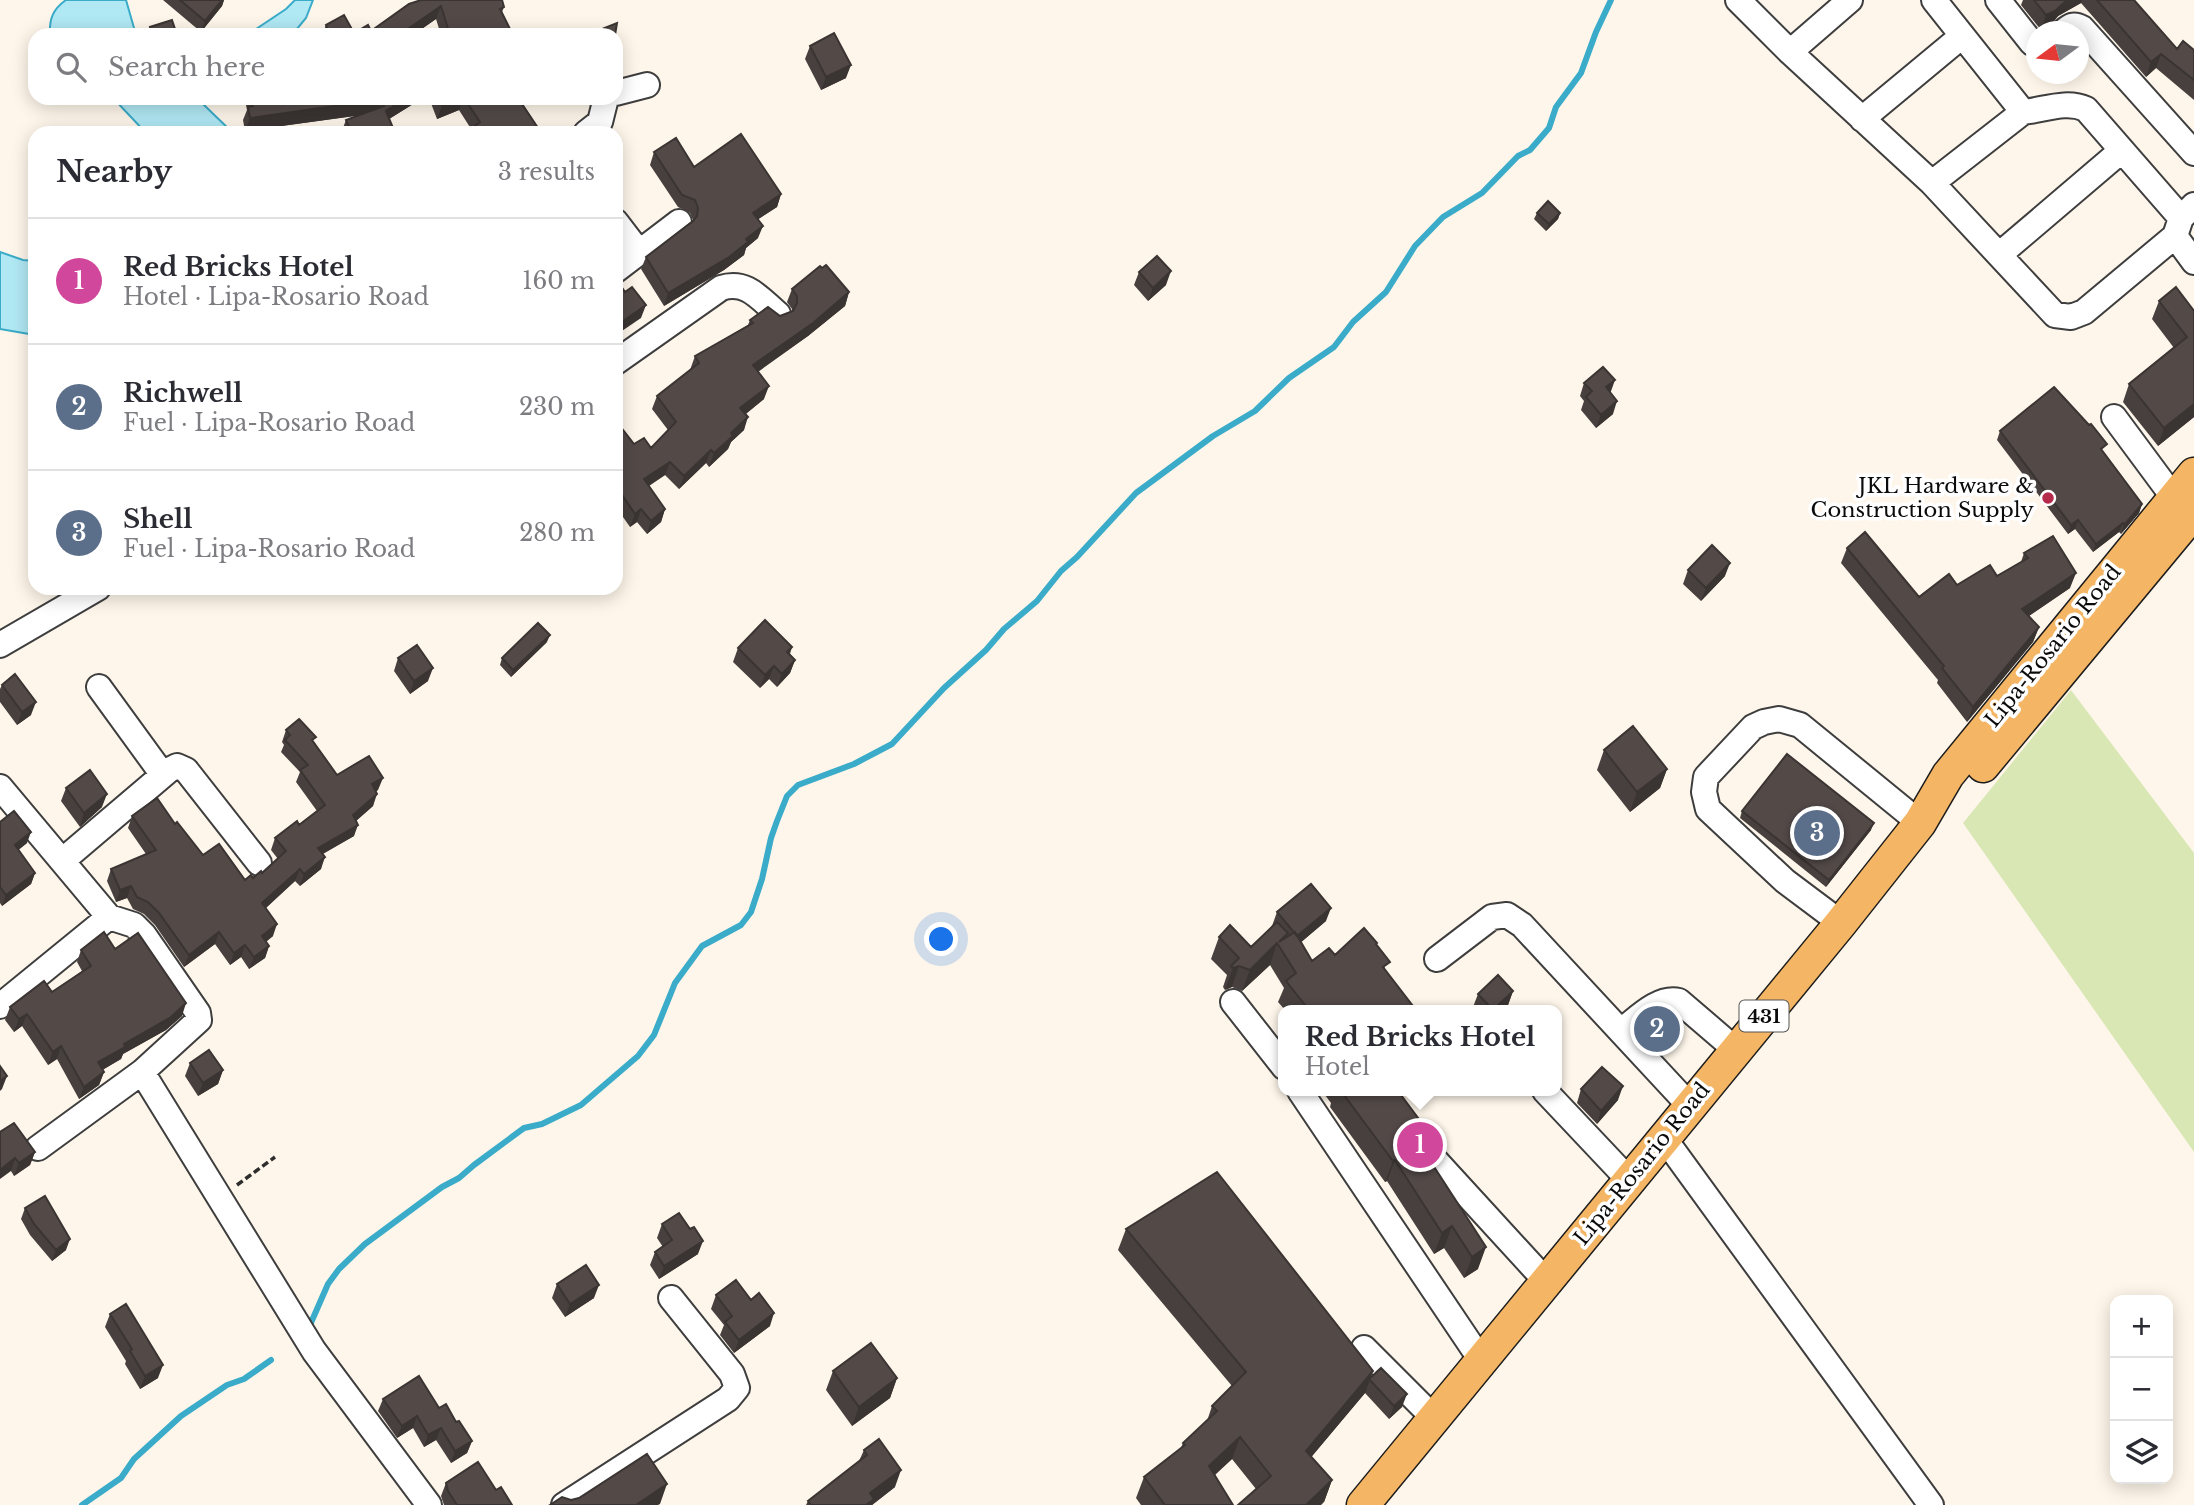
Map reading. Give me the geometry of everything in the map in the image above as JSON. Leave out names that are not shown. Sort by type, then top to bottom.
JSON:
[{"type":"main road","name":"Lipa-Rosario Road","points":[[1363,1505],[1840,923],[1920,823],[1948,775],[2184,505],[2194,474]]},
{"type":"street","points":[[1738,0],[1790,52],[1932,183],[2055,314],[2071,317],[2084,312],[2183,220]]},
{"type":"street","points":[[1790,52],[1850,0]]},
{"type":"street","points":[[1934,0],[2023,112]]},
{"type":"street","points":[[1998,0],[2026,35]]},
{"type":"street","points":[[2089,35],[2194,153]]},
{"type":"street","points":[[1862,119],[1962,36]]},
{"type":"street","points":[[623,91],[647,85]]},
{"type":"street","points":[[595,126],[600,122],[604,105]]},
{"type":"street","points":[[1932,183],[2023,112],[2077,105],[2086,109],[2183,220],[2194,261]]},
{"type":"street","points":[[1999,255],[2121,151]]},
{"type":"street","points":[[623,265],[679,222]]},
{"type":"street","points":[[623,231],[639,252]]},
{"type":"street","points":[[623,357],[721,288],[732,285],[745,287],[778,314]]},
{"type":"street","points":[[2114,416],[2184,505]]},
{"type":"street","points":[[0,645],[86,595]]},
{"type":"street","points":[[99,687],[163,775]]},
{"type":"street","points":[[1840,923],[1784,881],[1708,809],[1704,792],[1706,777],[1753,727],[1779,719],[1800,724],[1920,823]]},
{"type":"street","points":[[62,861],[177,766],[186,770],[259,863]]},
{"type":"street","points":[[0,787],[109,918],[134,925],[144,935],[198,1013],[200,1020],[142,1072],[38,1148]]},
{"type":"street","points":[[1437,959],[1492,917],[1507,915],[1522,925],[1690,1106]]},
{"type":"street","points":[[0,1006],[109,918]]},
{"type":"street","points":[[1621,1031],[1659,1003],[1670,999],[1679,1001],[1736,1050]]},
{"type":"street","points":[[1233,1002],[1278,1061]]},
{"type":"street","points":[[142,1072],[314,1351],[429,1505]]},
{"type":"street","points":[[1303,1096],[1481,1360]]},
{"type":"street","points":[[1550,1096],[1629,1180]]},
{"type":"street","points":[[1664,1138],[1931,1505]]},
{"type":"street","points":[[1437,1162],[1546,1281]]},
{"type":"street","points":[[564,1505],[728,1399],[737,1388],[732,1374],[671,1298]]},
{"type":"street","points":[[1364,1348],[1434,1418]]},
{"type":"path","points":[[219,1198],[275,1157]]},
{"type":"green space","points":[[2071,690],[2194,853],[2194,1152],[1963,823]]},
{"type":"water","points":[[66,0],[126,0],[134,28],[50,28],[58,7]]},
{"type":"water","points":[[295,0],[313,0],[306,18],[298,28],[258,28]]},
{"type":"water","points":[[120,105],[204,105],[226,126],[139,126]]},
{"type":"water","points":[[0,252],[28,260],[28,334],[0,329]]},
{"type":"building","points":[[180,0],[222,0],[205,21]]},
{"type":"building","points":[[421,0],[502,0],[504,7],[500,9],[510,28],[448,28],[441,6],[409,28],[375,28],[409,4]]},
{"type":"building","points":[[2034,0],[2067,0],[2046,15]]},
{"type":"building","points":[[2097,0],[2134,0],[2177,49],[2183,41],[2194,50],[2194,80],[2161,54],[2151,62]]},
{"type":"building","points":[[344,15],[351,28],[327,28],[326,25]]},
{"type":"building","points":[[172,20],[175,28],[150,28]]},
{"type":"building","points":[[834,33],[851,65],[826,77],[810,46]]},
{"type":"building","points":[[340,105],[250,118],[248,107]]},
{"type":"building","points":[[395,105],[386,111],[392,126],[349,126],[346,120],[384,106]]},
{"type":"building","points":[[469,105],[523,105],[537,126],[475,126],[480,122]]},
{"type":"building","points":[[741,134],[781,194],[753,213],[763,226],[746,239],[748,242],[729,257],[668,293],[646,257],[693,221],[698,208],[695,200],[682,195],[654,152],[676,138],[694,167]]},
{"type":"building","points":[[1548,201],[1560,213],[1549,224],[1537,213]]},
{"type":"building","points":[[1157,256],[1171,271],[1153,288],[1139,272]]},
{"type":"building","points":[[826,265],[849,292],[813,323],[753,365],[769,386],[740,408],[748,417],[731,433],[733,436],[714,453],[711,450],[684,476],[670,462],[644,479],[665,509],[651,521],[641,509],[635,514],[623,496],[623,430],[634,444],[644,438],[651,448],[676,422],[657,396],[699,363],[695,356],[753,323],[750,320],[768,307],[780,316],[793,311],[797,296],[792,289],[820,266],[822,268]]},
{"type":"building","points":[[632,287],[646,305],[623,321],[623,289],[625,292]]},
{"type":"building","points":[[2176,287],[2194,311],[2194,404],[2164,428],[2129,384],[2187,337],[2159,301]]},
{"type":"building","points":[[1603,367],[1615,380],[1606,387],[1617,401],[1601,415],[1586,397],[1592,391],[1584,383]]},
{"type":"building","points":[[2054,387],[2107,444],[2101,449],[2142,504],[2124,525],[2123,523],[2096,544],[2078,520],[2071,525],[2000,431]]},
{"type":"building","points":[[1865,532],[1919,597],[1949,574],[1957,585],[1990,565],[1997,576],[2028,558],[2024,553],[2053,536],[2076,573],[2022,609],[2039,627],[1973,707],[1942,668],[1944,666],[1847,548]]},
{"type":"building","points":[[1712,545],[1730,563],[1706,588],[1688,570]]},
{"type":"building","points":[[765,620],[792,647],[787,652],[795,660],[782,674],[774,666],[765,675],[738,648]]},
{"type":"building","points":[[538,623],[550,635],[513,670],[502,658]]},
{"type":"building","points":[[417,645],[433,668],[414,681],[398,658]]},
{"type":"building","points":[[15,674],[36,702],[22,712],[2,685]]},
{"type":"building","points":[[299,719],[316,737],[312,740],[337,775],[369,756],[383,778],[372,784],[377,794],[353,815],[358,825],[318,848],[325,857],[304,874],[300,869],[262,903],[277,924],[262,936],[269,946],[254,957],[245,945],[234,953],[219,932],[189,955],[148,902],[137,897],[131,886],[120,890],[111,869],[156,850],[132,816],[157,798],[175,824],[177,822],[203,855],[219,844],[245,880],[251,875],[253,878],[261,871],[262,873],[286,851],[275,838],[297,821],[299,825],[325,805],[300,770],[308,765],[285,740],[290,735],[286,730]]},
{"type":"building","points":[[1633,726],[1667,769],[1637,792],[1604,750]]},
{"type":"building","points":[[1787,754],[1874,823],[1829,880],[1742,811]]},
{"type":"building","points":[[90,770],[107,794],[84,813],[66,788]]},
{"type":"building","points":[[14,811],[31,832],[15,845],[35,873],[6,895],[0,887],[0,822]]},
{"type":"building","points":[[1311,884],[1331,908],[1297,936],[1277,912]]},
{"type":"building","points":[[1277,922],[1288,933],[1279,942],[1295,932],[1312,961],[1329,948],[1335,955],[1364,928],[1390,962],[1383,967],[1412,1005],[1305,1005],[1286,981],[1296,973],[1277,943],[1250,970],[1231,966],[1239,958],[1219,937],[1230,925],[1251,947]]},
{"type":"building","points":[[104,932],[115,949],[138,933],[186,1003],[171,1017],[98,1062],[104,1072],[84,1087],[61,1046],[53,1052],[27,1014],[19,1019],[10,1007],[44,981],[52,992],[91,966],[81,950]]},
{"type":"building","points":[[1498,975],[1513,991],[1498,1005],[1488,1005],[1478,994]]},
{"type":"building","points":[[209,1050],[223,1070],[203,1083],[190,1063]]},
{"type":"building","points":[[0,1066],[7,1076],[0,1081]]},
{"type":"building","points":[[1602,1067],[1623,1086],[1601,1111],[1581,1089]]},
{"type":"building","points":[[1345,1096],[1402,1096],[1430,1134],[1418,1142],[1486,1247],[1472,1257],[1452,1226],[1442,1233],[1395,1160],[1393,1161]]},
{"type":"building","points":[[14,1123],[35,1152],[19,1163],[15,1158],[0,1170],[0,1132]]},
{"type":"building","points":[[1217,1172],[1373,1371],[1306,1451],[1332,1480],[1306,1505],[1238,1505],[1271,1476],[1240,1437],[1209,1466],[1233,1505],[1165,1505],[1144,1477],[1185,1445],[1183,1443],[1217,1411],[1212,1406],[1246,1372],[1126,1229]]},
{"type":"building","points":[[45,1196],[70,1239],[56,1250],[34,1224],[25,1208]]},
{"type":"building","points":[[679,1213],[690,1229],[694,1227],[703,1241],[664,1266],[655,1252],[672,1240],[662,1224]]},
{"type":"building","points":[[586,1265],[599,1285],[570,1304],[557,1284]]},
{"type":"building","points":[[736,1280],[751,1300],[759,1293],[774,1313],[739,1340],[725,1322],[732,1316],[716,1295]]},
{"type":"building","points":[[126,1304],[163,1365],[145,1376],[110,1314]]},
{"type":"building","points":[[871,1343],[897,1378],[859,1407],[833,1371]]},
{"type":"building","points":[[1381,1368],[1407,1394],[1394,1406],[1369,1379]]},
{"type":"building","points":[[419,1376],[439,1408],[446,1404],[456,1422],[459,1421],[472,1441],[455,1451],[441,1428],[428,1435],[417,1416],[402,1426],[383,1399]]},
{"type":"building","points":[[879,1439],[901,1470],[870,1493],[874,1499],[866,1505],[811,1505],[808,1501],[867,1455],[864,1450]]},
{"type":"building","points":[[647,1454],[667,1484],[636,1505],[550,1505],[562,1497],[571,1500],[579,1498]]},
{"type":"building","points":[[478,1462],[496,1490],[501,1487],[512,1505],[457,1505],[446,1483]]},
{"type":"waterway","points":[[310,1325],[328,1284],[339,1269],[365,1244],[524,1128],[542,1124],[581,1105],[638,1056],[654,1035],[675,983],[702,946],[741,925],[751,912],[777,821],[787,796],[798,785],[854,764],[892,744],[944,688],[1037,601],[1061,571],[1136,493],[1213,436],[1255,411],[1289,378],[1334,347],[1353,322],[1386,292],[1415,246],[1443,217],[1482,193],[1518,156],[1530,150],[1549,128],[1556,107],[1581,73],[1611,0]]},
{"type":"waterway","points":[[82,1505],[121,1478],[134,1459],[181,1416],[271,1360]]},
{"type":"place","name":"JKL Hardware & Construction Supply","points":[[2048,498]]},
{"type":"place","name":"Shell","points":[[1817,833]]},
{"type":"place","name":"Richwell","points":[[1657,1029]]},
{"type":"place","name":"Red Bricks Hotel","points":[[1420,1145]]}]
